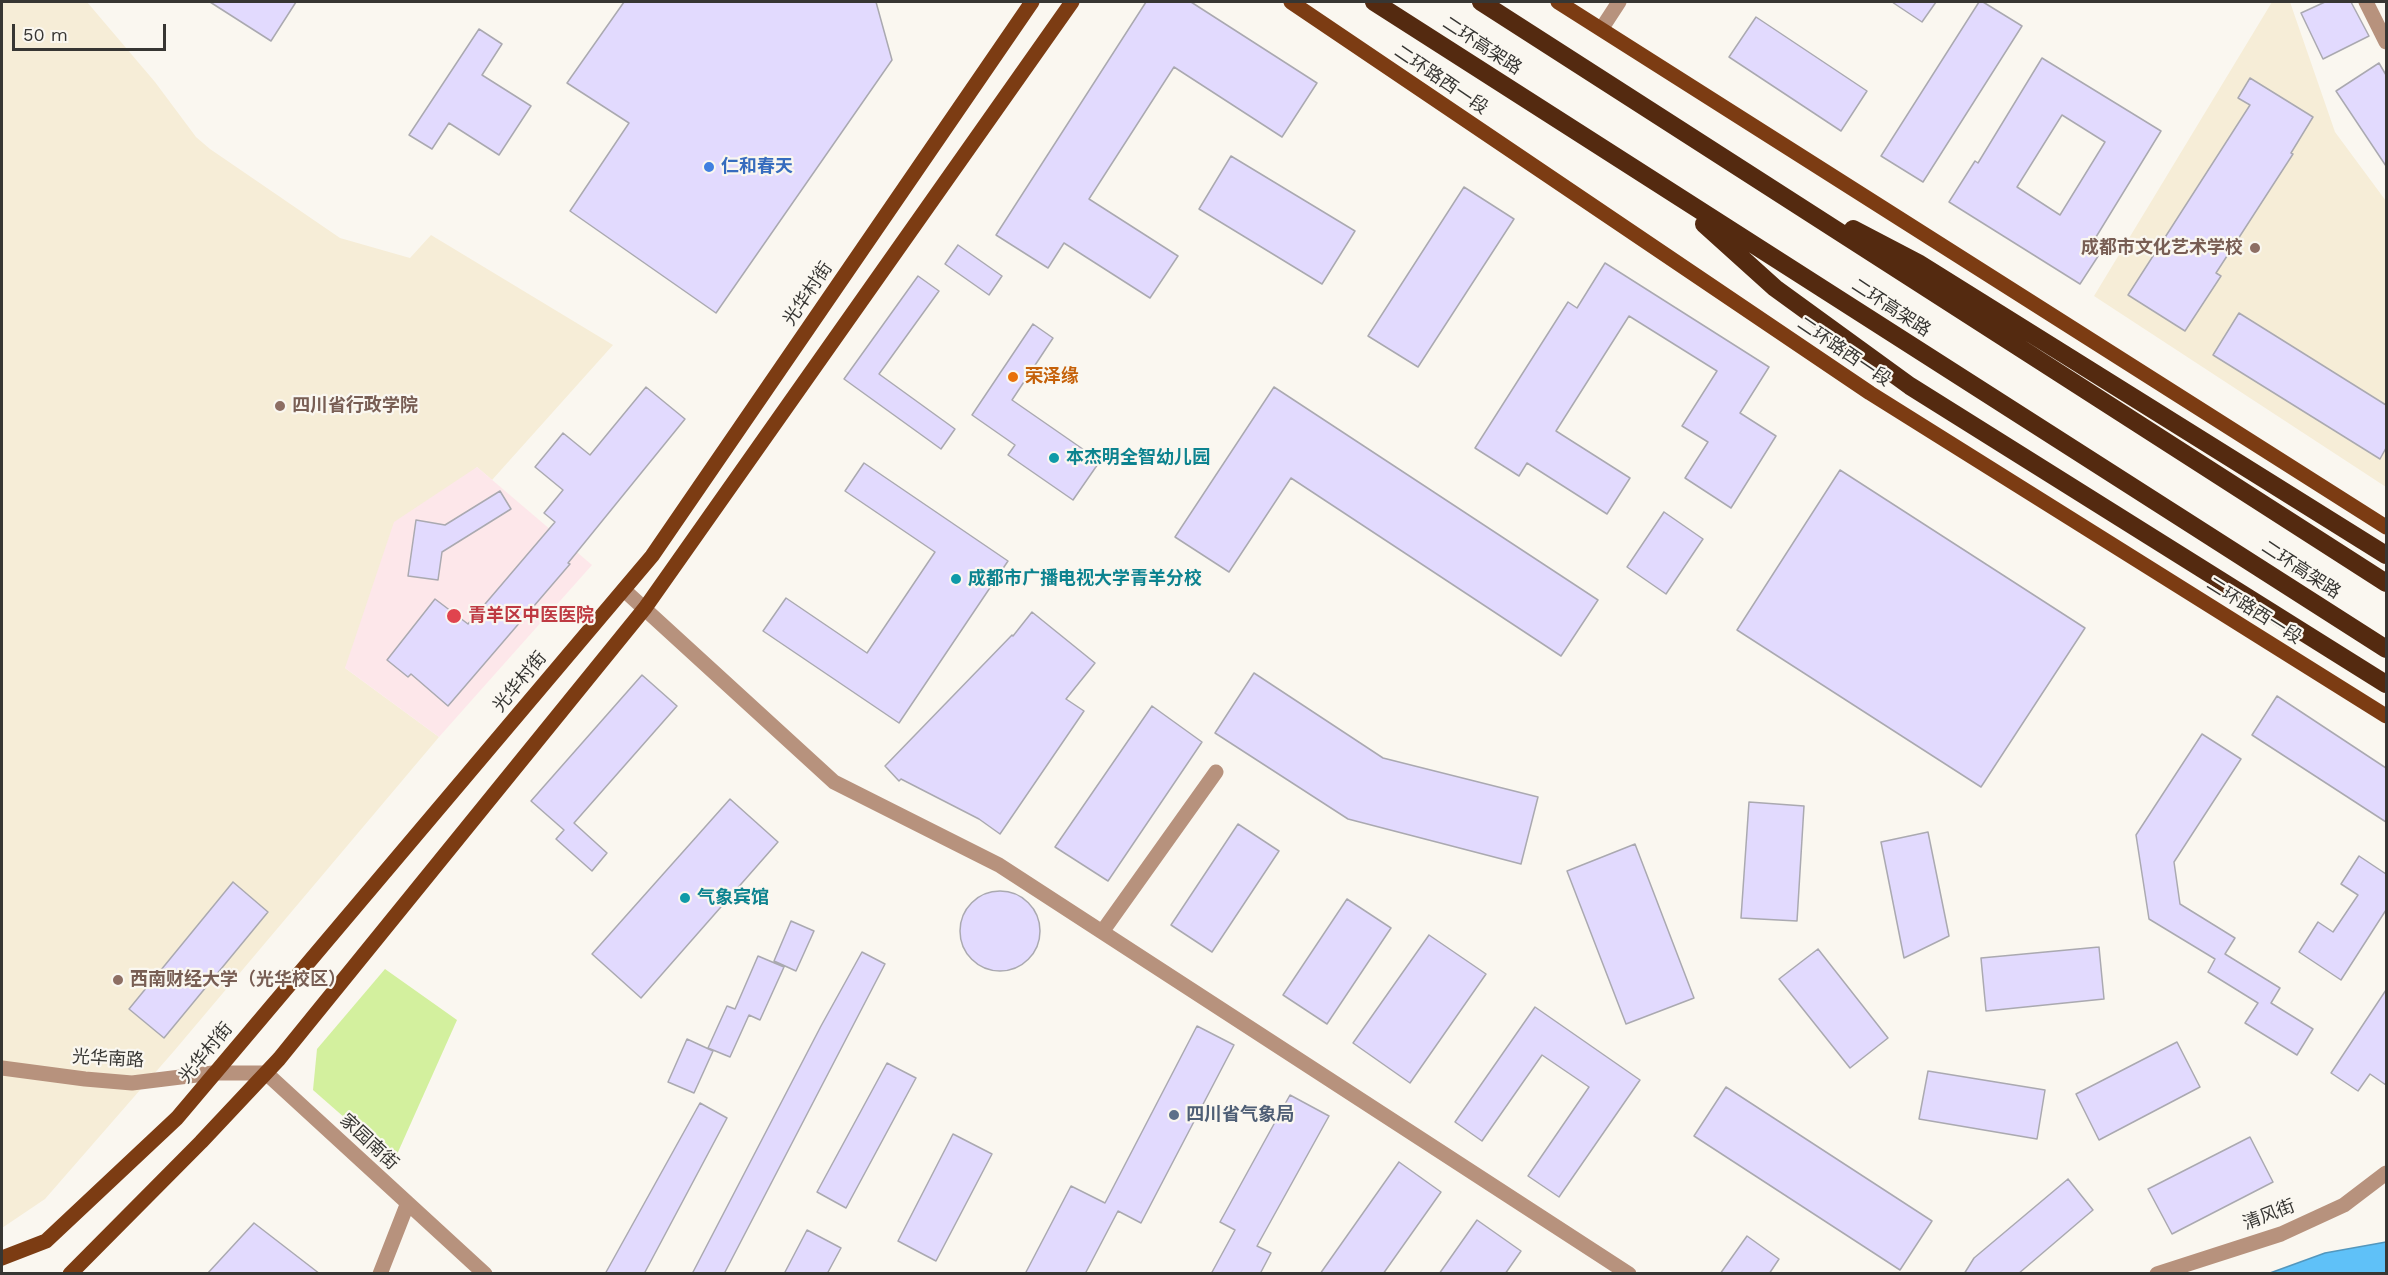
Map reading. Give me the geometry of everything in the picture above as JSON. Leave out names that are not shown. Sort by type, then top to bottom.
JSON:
[{"type":"highway","name":"二环高架路","points":[[1374,2],[2386,649]]},
{"type":"highway","name":"二环高架路","points":[[1481,2],[2386,583]]},
{"type":"highway","points":[[1724,158],[1918,263],[2386,555]]},
{"type":"highway","points":[[1665,189],[1775,288],[1910,386],[2386,684]]},
{"type":"main road","name":"光华村街","points":[[2,1258],[46,1241],[177,1118],[652,556],[1032,2]]},
{"type":"main road","points":[[69,1274],[201,1142],[279,1059],[645,608],[1072,2]]},
{"type":"main road","name":"二环路西一段","points":[[1291,2],[1870,393],[2386,717]]},
{"type":"main road","points":[[1558,2],[2386,527]]},
{"type":"street","points":[[1602,28],[1619,2]]},
{"type":"street","points":[[2366,2],[2386,42]]},
{"type":"street","points":[[624,590],[834,782],[999,865],[1629,1274]]},
{"type":"street","points":[[1102,932],[1216,772]]},
{"type":"street","name":"光华南路","points":[[2,1068],[132,1083],[213,1074]]},
{"type":"street","points":[[213,1074],[266,1073]]},
{"type":"street","name":"家园南街","points":[[266,1073],[485,1274]]},
{"type":"street","name":"清风街","points":[[2157,1274],[2281,1234],[2344,1204],[2386,1173]]},
{"type":"street","points":[[380,1274],[408,1205]]},
{"type":"shaded area","name":"四川省行政学院","points":[[2,2],[87,2],[155,82],[196,137],[340,238],[410,258],[431,235],[613,345],[492,480],[477,467],[345,668],[439,737],[174,1051],[45,1199],[2,1228]]},
{"type":"shaded area","name":"成都市文化艺术学校","points":[[2272,2],[2290,2],[2335,132],[2386,201],[2386,487],[2094,296]]},
{"type":"shaded area","name":"青羊区中医医院","points":[[477,467],[592,565],[439,737],[345,668],[394,522]]},
{"type":"green space","points":[[385,969],[457,1020],[394,1161],[313,1090],[317,1049]]},
{"type":"water","points":[[2386,1242],[2386,1273],[2270,1273],[2325,1253]]},
{"type":"building","points":[[210,2],[296,2],[271,41]]},
{"type":"building","name":"仁和春天","points":[[624,2],[876,2],[892,60],[716,313],[570,211],[629,123],[567,83]]},
{"type":"building","points":[[1146,2],[1191,2],[1317,83],[1282,137],[1174,67],[1089,199],[1178,256],[1150,298],[1064,243],[1048,268],[996,235]]},
{"type":"building","points":[[1892,2],[1936,2],[1922,22]]},
{"type":"building","points":[[1979,2],[1983,2],[2022,26],[1923,182],[1881,156]]},
{"type":"building","points":[[2325,2],[2351,2],[2369,36],[2323,59],[2301,13]]},
{"type":"building","points":[[1756,17],[1867,91],[1841,131],[1729,57]]},
{"type":"building","points":[[479,29],[502,44],[482,75],[531,106],[499,155],[449,123],[432,149],[409,135]]},
{"type":"building","points":[[2042,58],[2161,131],[2096,237],[2106,244],[2080,284],[1949,202],[1975,161],[1978,163]],"holes":[[[2062,115],[2105,142],[2060,215],[2017,187]]]},
{"type":"building","points":[[2379,63],[2386,75],[2386,166],[2336,91]]},
{"type":"building","points":[[2250,78],[2313,117],[2291,153],[2293,154],[2216,273],[2221,276],[2185,331],[2128,295],[2250,105],[2238,98]]},
{"type":"building","points":[[1231,156],[1355,231],[1322,284],[1199,209]]},
{"type":"building","points":[[1464,187],[1514,219],[1418,367],[1368,336]]},
{"type":"building","points":[[958,245],[1002,276],[989,295],[945,264]]},
{"type":"building","points":[[1605,263],[1769,367],[1740,413],[1776,436],[1731,508],[1685,478],[1708,442],[1682,426],[1717,371],[1629,316],[1556,431],[1630,478],[1607,514],[1527,463],[1519,476],[1475,448],[1568,302],[1577,308]]},
{"type":"building","points":[[918,276],[939,291],[879,374],[955,429],[941,449],[844,379]]},
{"type":"building","points":[[2239,313],[2386,405],[2386,448],[2380,459],[2213,355]]},
{"type":"building","points":[[1033,324],[1053,338],[1012,400],[1100,461],[1073,500],[1008,455],[1015,445],[972,415]]},
{"type":"building","points":[[646,387],[685,419],[568,563],[570,564],[448,706],[411,674],[408,677],[387,660],[435,599],[468,624],[555,522],[544,513],[563,490],[535,467],[563,433],[590,455]]},
{"type":"building","points":[[1274,387],[1598,600],[1561,656],[1291,478],[1229,572],[1175,537]]},
{"type":"building","name":"成都市广播电视大学青羊分校","points":[[864,463],[1008,561],[899,723],[763,631],[786,598],[867,653],[935,552],[845,491]]},
{"type":"building","points":[[1840,470],[2085,628],[1981,787],[1737,630]]},
{"type":"building","points":[[500,491],[511,509],[442,552],[438,580],[408,576],[416,520],[445,525]]},
{"type":"building","points":[[1664,512],[1703,539],[1666,594],[1627,567]]},
{"type":"building","points":[[1032,612],[1095,663],[1066,699],[1084,711],[1000,834],[979,819],[901,779],[899,781],[885,766],[1013,636]]},
{"type":"building","points":[[1254,673],[1383,758],[1538,797],[1521,864],[1348,819],[1215,733]]},
{"type":"building","points":[[642,675],[677,706],[574,823],[607,853],[592,871],[556,839],[564,830],[531,801]]},
{"type":"building","points":[[2277,696],[2386,768],[2386,822],[2252,735]]},
{"type":"building","points":[[1152,706],[1202,742],[1108,881],[1055,847]]},
{"type":"building","points":[[2202,734],[2241,759],[2174,862],[2180,904],[2235,938],[2225,954],[2280,988],[2271,1003],[2313,1029],[2297,1055],[2245,1023],[2258,1003],[2208,972],[2215,959],[2149,919],[2136,835]]},
{"type":"building","name":"气象宾馆","points":[[730,799],[778,842],[641,998],[592,954]]},
{"type":"building","points":[[1749,802],[1804,806],[1797,921],[1741,918]]},
{"type":"building","points":[[1238,824],[1279,851],[1212,952],[1171,925]]},
{"type":"building","points":[[1928,832],[1949,936],[1904,958],[1881,842]]},
{"type":"building","points":[[1635,844],[1694,998],[1626,1024],[1567,871]]},
{"type":"building","points":[[2359,856],[2386,874],[2386,910],[2341,980],[2299,952],[2318,922],[2333,932],[2358,895],[2341,884]]},
{"type":"building","points":[[233,882],[268,912],[164,1038],[129,1009]]},
{"type":"building","points":[[1000,891],[1015,894],[1028,903],[1037,916],[1040,931],[1037,946],[1028,959],[1015,968],[1000,971],[985,968],[972,959],[963,946],[960,931],[963,916],[972,903],[985,894]]},
{"type":"building","points":[[1347,899],[1391,928],[1327,1024],[1283,995]]},
{"type":"building","points":[[791,921],[814,931],[796,971],[774,961]]},
{"type":"building","points":[[1429,935],[1486,974],[1410,1083],[1353,1043]]},
{"type":"building","points":[[2099,947],[2104,999],[1986,1011],[1981,958]]},
{"type":"building","points":[[1818,949],[1888,1038],[1850,1068],[1779,979]]},
{"type":"building","points":[[862,952],[885,964],[724,1274],[692,1274],[821,1026]]},
{"type":"building","points":[[758,956],[784,967],[760,1020],[749,1015],[730,1057],[708,1048],[727,1006],[735,1009]]},
{"type":"building","points":[[2386,990],[2386,1085],[2370,1074],[2358,1091],[2331,1073]]},
{"type":"building","points":[[1535,1007],[1640,1080],[1559,1197],[1528,1176],[1589,1087],[1542,1055],[1482,1141],[1455,1122]]},
{"type":"building","name":"四川省气象局","points":[[1197,1026],[1234,1045],[1141,1223],[1118,1211],[1085,1274],[1025,1274],[1071,1186],[1105,1203]]},
{"type":"building","points":[[687,1039],[713,1051],[694,1093],[668,1082]]},
{"type":"building","points":[[2177,1042],[2200,1087],[2099,1140],[2076,1094]]},
{"type":"building","points":[[887,1063],[916,1078],[846,1208],[817,1192]]},
{"type":"building","points":[[1928,1071],[2045,1090],[2037,1139],[1919,1119]]},
{"type":"building","points":[[1726,1087],[1932,1221],[1900,1270],[1694,1136]]},
{"type":"building","points":[[1290,1095],[1329,1116],[1257,1246],[1271,1253],[1260,1274],[1211,1274],[1235,1230],[1220,1222]]},
{"type":"building","points":[[700,1103],[727,1118],[644,1274],[605,1274]]},
{"type":"building","points":[[953,1134],[992,1154],[936,1261],[898,1241]]},
{"type":"building","points":[[2250,1137],[2273,1182],[2172,1234],[2148,1189]]},
{"type":"building","points":[[1399,1162],[1441,1192],[1383,1274],[1320,1274]]},
{"type":"building","points":[[2068,1179],[2093,1210],[2018,1274],[1964,1274],[1974,1258]]},
{"type":"building","points":[[1477,1220],[1521,1251],[1505,1274],[1439,1274]]},
{"type":"building","points":[[254,1223],[320,1274],[207,1274]]},
{"type":"building","points":[[807,1230],[841,1248],[827,1274],[784,1274]]},
{"type":"building","points":[[1747,1236],[1779,1259],[1769,1274],[1720,1274]]},
{"type":"place","name":"仁和春天","points":[[709,167]]},
{"type":"place","name":"成都市文化艺术学校","points":[[2255,248]]},
{"type":"place","name":"荣泽缘","points":[[1013,377]]},
{"type":"place","name":"四川省行政学院","points":[[280,406]]},
{"type":"place","name":"本杰明全智幼儿园","points":[[1054,458]]},
{"type":"place","name":"成都市广播电视大学青羊分校","points":[[956,579]]},
{"type":"place","name":"青羊区中医医院","points":[[454,616]]},
{"type":"place","name":"气象宾馆","points":[[685,898]]},
{"type":"place","name":"西南财经大学（光华校区）","points":[[118,980]]},
{"type":"place","name":"四川省气象局","points":[[1174,1115]]}]
